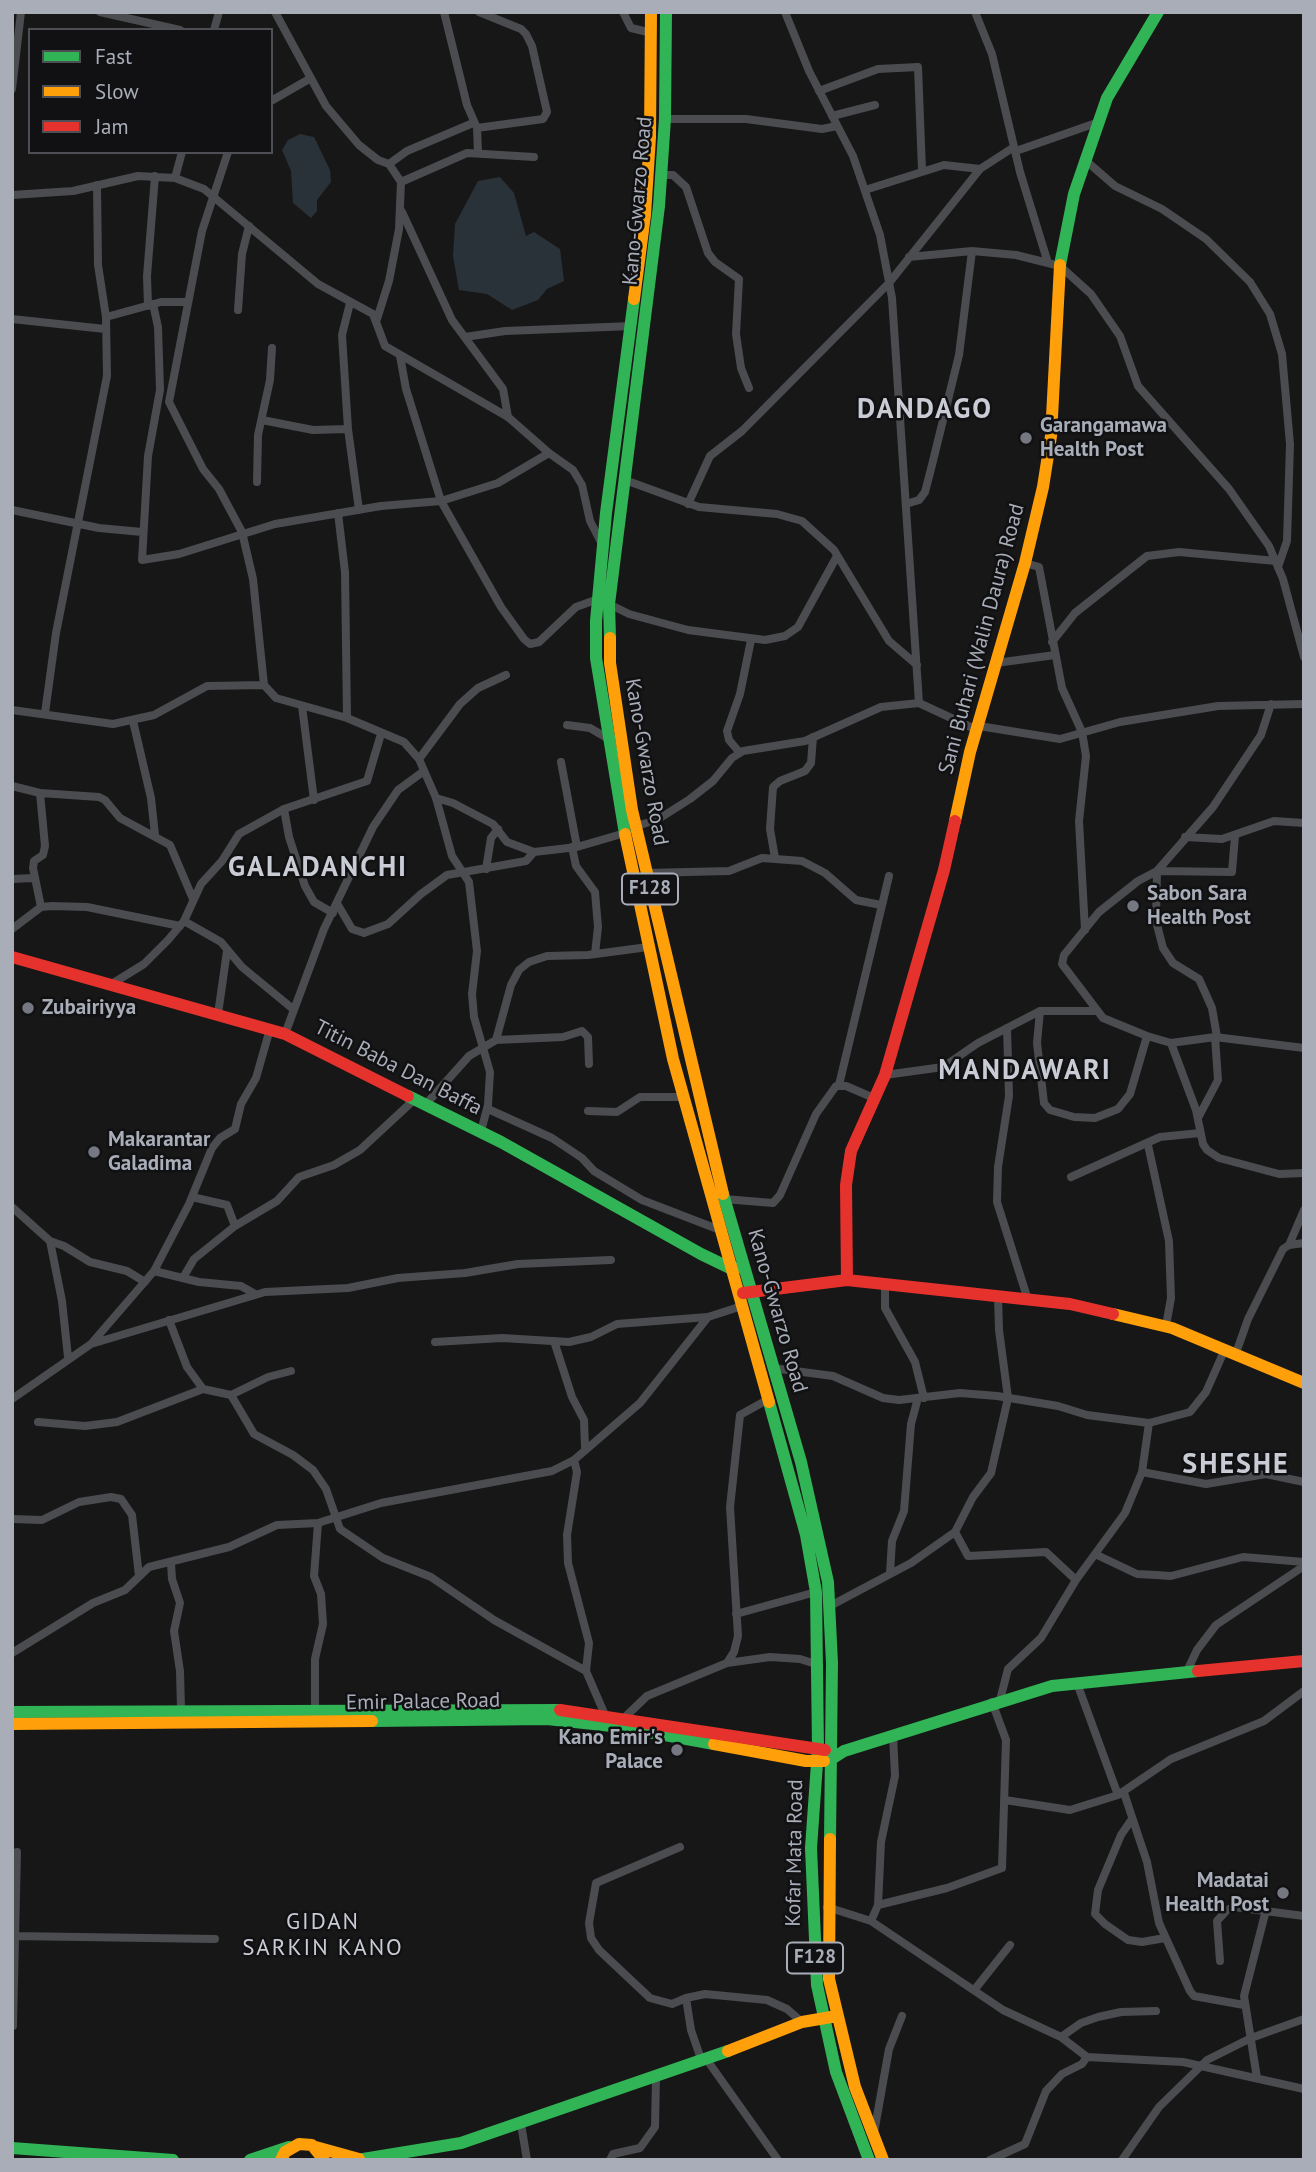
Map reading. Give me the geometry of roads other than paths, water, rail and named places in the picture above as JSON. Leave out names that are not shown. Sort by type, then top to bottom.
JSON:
[{"type":"main road","name":"Kano-Gwarzo Road","points":[[652,12],[645,215],[596,658],[607,738],[630,830],[646,873],[724,1199],[744,1268],[743,1297],[768,1400],[798,1501],[816,1592],[823,1755]]},
{"type":"main road","name":"Kano-Gwarzo Road","points":[[666,12],[665,119],[655,248],[625,480],[604,548],[604,602],[630,830],[648,947],[666,1028],[730,1268],[772,1368],[819,1531],[830,1606],[823,1755]]},
{"type":"main road","name":"Sani Buhari (Walin Daura) Road","points":[[848,1280],[846,1185],[851,1151],[885,1074],[944,870],[978,728],[1025,563],[1043,487],[1051,436],[1054,264],[1096,123],[1107,98],[1158,12]]},
{"type":"main road","name":"Titin Baba Dan Baffa","points":[[12,957],[285,1034],[481,1131],[591,1195],[730,1268],[744,1268]]},
{"type":"main road","points":[[666,1028],[682,1024]]},
{"type":"main road","points":[[743,1297],[848,1280],[1070,1304],[1166,1326],[1304,1383]]},
{"type":"main road","points":[[893,1735],[996,1701],[1077,1684],[1304,1661]]},
{"type":"main road","name":"Emir Palace Road","points":[[12,1712],[537,1708],[605,1715],[622,1722]]},
{"type":"main road","name":"Emir Palace Road","points":[[12,1724],[548,1719],[622,1722],[823,1755],[893,1735]]},
{"type":"main road","name":"Kofar Mata Road","points":[[823,1755],[828,1979],[855,2087],[883,2160]]},
{"type":"main road","name":"Kofar Mata Road","points":[[823,1755],[812,1903],[817,1985],[822,2018],[848,2112],[869,2160]]},
{"type":"main road","points":[[250,2160],[293,2146],[312,2145],[358,2159],[461,2143],[705,2061],[803,2022],[837,2016]]},
{"type":"main road","points":[[312,2145],[324,2160]]},
{"type":"main road","points":[[281,2160],[293,2146]]},
{"type":"main road","points":[[12,2148],[173,2160]]},
{"type":"street","points":[[12,89],[21,12]]},
{"type":"street","points":[[100,12],[171,28]]},
{"type":"street","points":[[275,12],[326,106],[359,145],[378,160],[389,164],[401,182],[401,210],[389,282],[377,319]]},
{"type":"street","points":[[444,12],[475,126],[478,152]]},
{"type":"street","points":[[389,164],[407,151],[475,126],[543,119],[547,112],[530,40],[521,29],[493,15],[479,12]]},
{"type":"street","points":[[623,12],[631,28],[652,33]]},
{"type":"street","points":[[785,12],[819,91],[853,156],[880,235],[889,283],[919,703]]},
{"type":"street","points":[[975,12],[992,54],[1015,149],[1054,264]]},
{"type":"street","points":[[819,91],[878,69],[917,67],[922,170]]},
{"type":"street","points":[[273,100],[311,78]]},
{"type":"street","points":[[832,116],[875,105]]},
{"type":"street","points":[[665,119],[746,119],[822,129],[837,126]]},
{"type":"street","points":[[688,504],[710,456],[743,431],[889,283],[980,169],[1015,149],[1096,123]]},
{"type":"street","points":[[401,182],[457,155],[478,152],[534,157]]},
{"type":"street","points":[[175,178],[181,154]]},
{"type":"street","points":[[227,154],[202,231],[169,402],[203,469],[219,489],[242,532],[253,579],[264,685],[276,698],[347,718],[381,734],[398,737],[419,759],[436,799],[452,856],[464,872],[470,888],[476,938],[472,995],[475,1027],[490,1072],[488,1109],[481,1131]]},
{"type":"street","points":[[1084,159],[1115,186],[1161,209],[1206,239],[1250,282],[1270,314],[1282,354],[1290,444],[1287,541],[1277,564]]},
{"type":"street","points":[[864,190],[944,165],[980,169]]},
{"type":"street","points":[[661,175],[679,178],[686,187],[708,253],[715,262],[739,279],[736,334],[741,368],[749,388]]},
{"type":"street","points":[[155,176],[148,245],[151,305],[159,349],[159,402],[153,418],[142,532],[140,558],[144,561],[196,549],[242,532],[338,513],[441,501],[498,483],[549,453]]},
{"type":"street","points":[[12,195],[67,192],[128,177],[155,176],[175,178],[214,195],[318,284],[368,310],[377,319],[385,346],[508,417],[579,477],[590,521],[604,548]]},
{"type":"street","points":[[45,713],[107,376],[106,317],[99,274],[97,185]]},
{"type":"street","points":[[401,210],[446,309],[503,389],[508,417]]},
{"type":"street","points":[[238,310],[242,254],[250,226]]},
{"type":"street","points":[[909,257],[972,251],[1016,254],[1054,264],[1091,294],[1120,336],[1138,386],[1229,489],[1269,546],[1277,564],[1304,657]]},
{"type":"street","points":[[906,504],[919,500],[928,481],[958,355],[972,251]]},
{"type":"street","points":[[106,317],[151,305],[188,302]]},
{"type":"street","points":[[350,303],[342,335],[348,429],[359,510]]},
{"type":"street","points":[[12,319],[106,329]]},
{"type":"street","points":[[464,337],[505,331],[632,326]]},
{"type":"street","points":[[257,482],[256,463],[272,348]]},
{"type":"street","points":[[400,356],[406,389],[441,501],[501,607],[527,642],[539,642],[576,607],[604,602],[629,614],[675,626],[751,640],[785,636],[798,627],[837,556]]},
{"type":"street","points":[[159,402],[169,402]]},
{"type":"street","points":[[262,420],[313,430],[348,429]]},
{"type":"street","points":[[625,480],[688,504],[722,512],[791,516],[824,538],[871,607],[889,641],[917,665]]},
{"type":"street","points":[[12,510],[78,524],[142,532]]},
{"type":"street","points":[[338,513],[345,572],[347,718]]},
{"type":"street","points":[[1052,642],[1075,613],[1147,556],[1179,552],[1277,564]]},
{"type":"street","points":[[1025,563],[1039,567],[1062,688],[1082,733],[1086,756],[1079,821],[1085,930]]},
{"type":"street","points":[[740,754],[729,740],[727,731],[740,694],[751,640]]},
{"type":"street","points":[[996,663],[1055,656]]},
{"type":"street","points":[[419,759],[460,704],[478,688],[506,675]]},
{"type":"street","points":[[12,710],[45,713],[98,724],[133,720],[165,710],[207,686],[264,685]]},
{"type":"street","points":[[436,799],[464,809],[498,828],[507,842],[534,852],[575,847],[657,820],[690,799],[740,754],[813,737],[830,727],[881,707],[919,703],[978,728],[1060,738],[1120,722],[1218,706],[1304,704]]},
{"type":"street","points":[[1271,704],[1261,735],[1213,807],[1157,871],[1138,881],[1100,912],[1064,955],[1062,964],[1103,1018],[1147,1036],[1171,1043],[1216,1037],[1304,1048]]},
{"type":"street","points":[[302,706],[314,800]]},
{"type":"street","points":[[133,720],[151,798],[155,835]]},
{"type":"street","points":[[567,725],[590,728],[607,738]]},
{"type":"street","points":[[108,985],[144,964],[182,923],[193,899],[222,861],[234,837],[284,810],[370,778],[381,734]]},
{"type":"street","points":[[775,858],[770,830],[773,787],[780,781],[805,771],[813,756],[813,737]]},
{"type":"street","points":[[561,762],[576,866],[595,889],[598,927],[595,954]]},
{"type":"street","points":[[285,1034],[335,909],[373,827],[398,790],[424,771]]},
{"type":"street","points":[[12,786],[40,793],[99,797],[120,818],[155,835],[173,848],[193,899]]},
{"type":"street","points":[[40,793],[45,846],[43,855],[34,861],[33,878],[41,907]]},
{"type":"street","points":[[284,810],[289,837],[305,886],[314,902],[335,909],[352,929],[365,933],[388,924],[441,878],[526,861],[534,852]]},
{"type":"street","points":[[1185,837],[1235,836],[1275,821],[1304,823]]},
{"type":"street","points":[[485,869],[491,838],[498,828]]},
{"type":"street","points":[[1157,871],[1178,874],[1232,872],[1235,836]]},
{"type":"street","points":[[646,873],[729,871],[762,858],[802,861],[816,867],[856,900],[881,905]]},
{"type":"street","points":[[1157,871],[1156,921],[1163,948],[1173,963],[1199,979],[1213,1008],[1218,1080],[1198,1118]]},
{"type":"street","points":[[724,1199],[773,1203],[780,1195],[816,1114],[839,1085],[889,876]]},
{"type":"street","points":[[12,879],[33,878]]},
{"type":"street","points":[[12,929],[41,907],[86,907],[182,923],[221,942],[272,995],[293,1009]]},
{"type":"street","points":[[496,1040],[509,991],[519,970],[540,957],[648,947]]},
{"type":"street","points":[[219,1014],[228,951]]},
{"type":"street","points":[[885,1074],[943,1067],[974,1045],[1040,1011],[1096,1011]]},
{"type":"street","points":[[1040,1011],[1037,1043],[1044,1102],[1051,1110],[1074,1117],[1095,1118],[1118,1109],[1130,1094],[1147,1036]]},
{"type":"street","points":[[1007,1028],[1009,1096],[998,1167],[997,1202],[1028,1300]]},
{"type":"street","points":[[91,1344],[154,1270],[192,1197],[212,1148],[237,1125],[241,1104],[256,1078],[270,1029]]},
{"type":"street","points":[[184,1276],[194,1259],[235,1226],[277,1201],[299,1177],[334,1165],[360,1150],[483,1046],[496,1040],[563,1037],[582,1031],[588,1037],[589,1064]]},
{"type":"street","points":[[1171,1043],[1198,1118],[1203,1144],[1214,1156],[1279,1174],[1304,1173]]},
{"type":"street","points":[[839,1085],[874,1098]]},
{"type":"street","points":[[588,1111],[617,1112],[640,1097],[683,1097]]},
{"type":"street","points":[[488,1109],[552,1138],[582,1158],[594,1171],[633,1195],[720,1230]]},
{"type":"street","points":[[1071,1177],[1160,1137],[1200,1133]]},
{"type":"street","points":[[1148,1144],[1169,1241],[1171,1298],[1166,1326]]},
{"type":"street","points":[[192,1197],[227,1205],[235,1226]]},
{"type":"street","points":[[12,1208],[50,1241],[90,1262],[127,1271],[145,1282]]},
{"type":"street","points":[[772,1368],[834,1376],[883,1398],[921,1398],[960,1393],[1008,1398],[1058,1406],[1087,1415],[1150,1423],[1190,1412],[1206,1392],[1230,1351],[1283,1249],[1289,1244],[1304,1210]]},
{"type":"street","points":[[50,1241],[62,1301],[68,1357]]},
{"type":"street","points":[[1289,1244],[1304,1243]]},
{"type":"street","points":[[12,1399],[68,1357],[91,1344],[254,1294],[348,1288],[398,1278],[465,1273],[518,1264],[611,1260]]},
{"type":"street","points":[[154,1270],[199,1282],[241,1286],[254,1294]]},
{"type":"street","points":[[884,1284],[885,1308],[915,1362],[921,1398],[911,1424],[904,1511],[892,1541],[890,1573]]},
{"type":"street","points":[[830,1606],[890,1573],[955,1532],[973,1497],[991,1473],[1008,1398],[1006,1362],[999,1330],[998,1296]]},
{"type":"street","points":[[12,1653],[93,1603],[125,1590],[149,1567],[229,1547],[277,1525],[318,1523],[381,1503],[551,1471],[574,1460],[585,1447],[640,1403],[708,1317],[743,1297]]},
{"type":"street","points":[[435,1342],[502,1338],[579,1340],[617,1324],[708,1317]]},
{"type":"street","points":[[169,1320],[187,1367],[203,1388]]},
{"type":"street","points":[[554,1341],[572,1397],[584,1420],[585,1447]]},
{"type":"street","points":[[38,1422],[85,1426],[117,1422],[203,1388],[231,1395],[268,1377],[291,1371]]},
{"type":"street","points":[[231,1395],[254,1434],[293,1455],[313,1470],[326,1489],[340,1529],[383,1558],[431,1577],[494,1620],[586,1671]]},
{"type":"street","points":[[727,1663],[738,1636],[730,1507],[740,1415],[768,1400]]},
{"type":"street","points":[[878,1905],[913,1898],[1000,1871],[1004,1850],[1006,1740],[996,1701],[1008,1669],[1041,1638],[1076,1580],[1097,1555],[1125,1513],[1142,1472],[1150,1423]]},
{"type":"street","points":[[574,1460],[577,1472],[567,1535],[568,1563],[589,1643],[586,1671],[605,1715]]},
{"type":"street","points":[[1142,1472],[1206,1484],[1266,1474],[1304,1482]]},
{"type":"street","points":[[12,1519],[42,1520],[79,1502],[111,1497],[121,1499],[132,1516],[139,1576]]},
{"type":"street","points":[[315,1710],[315,1659],[324,1615],[314,1576],[318,1523]]},
{"type":"street","points":[[955,1532],[968,1556],[1051,1553],[1076,1580]]},
{"type":"street","points":[[1097,1555],[1137,1574],[1156,1576],[1171,1576],[1242,1557],[1304,1564]]},
{"type":"street","points":[[171,1563],[172,1579],[180,1603],[174,1631],[181,1709]]},
{"type":"street","points":[[1187,1671],[1196,1650],[1216,1625],[1304,1564]]},
{"type":"street","points":[[736,1614],[816,1592]]},
{"type":"street","points":[[622,1722],[648,1696],[727,1663],[771,1657],[800,1659],[819,1665]]},
{"type":"street","points":[[1077,1684],[1147,1862],[1159,1923],[1192,1994],[1244,2005]]},
{"type":"street","points":[[1005,1800],[1070,1810],[1121,1794],[1171,1759],[1265,1721],[1304,1691]]},
{"type":"street","points":[[871,1921],[878,1905],[882,1875],[881,1842],[895,1776],[893,1735]]},
{"type":"street","points":[[1132,1819],[1121,1835],[1098,1890],[1095,1914],[1128,1940],[1142,1942],[1165,1938]]},
{"type":"street","points":[[680,1847],[596,1883],[589,1923],[591,1938],[599,1951],[650,1998],[671,2004],[705,1994],[767,2000],[786,2009],[803,2022]]},
{"type":"street","points":[[13,2026],[17,1852]]},
{"type":"street","points":[[827,1907],[871,1921],[1003,2010],[1061,2037],[1087,2057],[1183,2062],[1304,2089]]},
{"type":"street","points":[[1220,1961],[1217,1921],[1234,1907],[1304,1916]]},
{"type":"street","points":[[1257,2078],[1244,2005],[1266,1910]]},
{"type":"street","points":[[15,1936],[215,1939]]},
{"type":"street","points":[[975,1989],[1010,1945]]},
{"type":"street","points":[[686,1998],[691,2031],[705,2061],[774,2158]]},
{"type":"street","points":[[1061,2037],[1081,2023],[1098,2017],[1121,2012],[1156,2011]]},
{"type":"street","points":[[874,2136],[889,2049],[902,2016]]},
{"type":"street","points":[[1122,2160],[1160,2107],[1207,2060],[1251,2038],[1304,2019]]},
{"type":"street","points":[[990,2160],[1025,2144],[1046,2091],[1062,2074],[1082,2064],[1087,2057]]},
{"type":"street","points":[[610,2160],[614,2154],[640,2148],[655,2127],[656,2077]]},
{"type":"street","points":[[521,2123],[527,2160]]},
{"type":"place","name":"Garangamawa Health Post","points":[[1026,438]]},
{"type":"place","name":"Sabon Sara Health Post","points":[[1133,906]]},
{"type":"place","name":"Zubairiyya","points":[[28,1008]]},
{"type":"place","name":"Makarantar Galadima","points":[[94,1152]]},
{"type":"place","name":"Kano Emir's Palace","points":[[677,1750]]},
{"type":"place","name":"Madatai Health Post","points":[[1283,1893]]},
{"type":"district","name":"DANDAGO","points":[[925,410]]},
{"type":"district","name":"GALADANCHI","points":[[318,868]]},
{"type":"district","name":"MANDAWARI","points":[[1025,1071]]},
{"type":"district","name":"SHESHE","points":[[1236,1465]]},
{"type":"district","name":"GIDAN SARKIN KANO","points":[[323,1935]]}]
